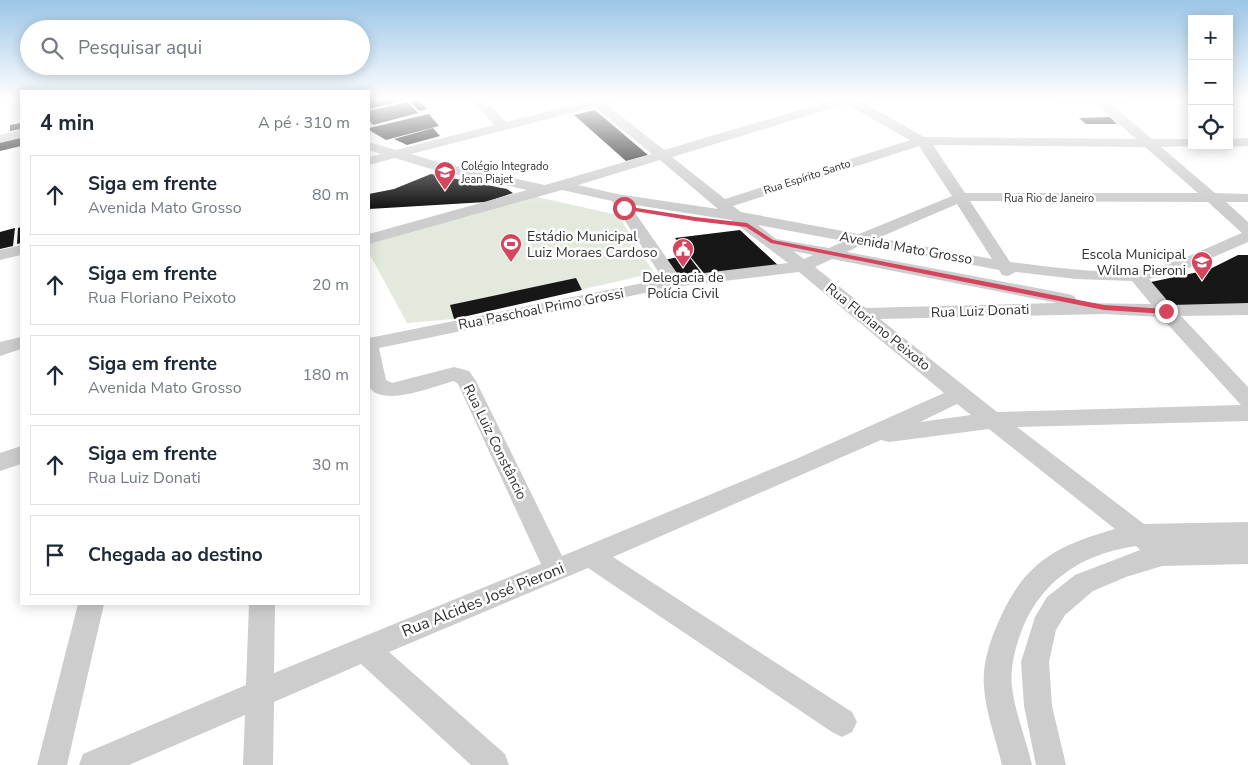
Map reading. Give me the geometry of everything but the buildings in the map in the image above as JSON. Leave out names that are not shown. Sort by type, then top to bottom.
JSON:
[{"type":"street","points":[[0,139],[18,135]]},
{"type":"street","points":[[371,135],[399,154]]},
{"type":"street","points":[[370,161],[473,135]]},
{"type":"street","name":"Rua Floriano Peixoto","points":[[639,135],[722,205],[803,266],[959,394],[1140,535],[1162,555]]},
{"type":"street","points":[[370,239],[544,190],[730,135]]},
{"type":"street","points":[[909,135],[921,141],[931,152],[1032,309]]},
{"type":"street","points":[[1141,135],[1248,230]]},
{"type":"street","name":"Rua Espírito Santo","points":[[722,205],[921,141],[1188,143]]},
{"type":"street","points":[[370,146],[399,154]]},
{"type":"street","name":"Avenida Mato Grosso","points":[[399,154],[431,165],[544,190],[859,240],[1004,266],[1076,274],[1137,276],[1170,269],[1244,240]]},
{"type":"street","name":"Avenida Mato Grosso","points":[[561,185],[620,203]]},
{"type":"street","name":"Rua Rio de Janeiro","points":[[831,254],[859,240],[961,197],[1248,198]]},
{"type":"street","points":[[620,203],[674,282]]},
{"type":"street","name":"Avenida Mato Grosso","points":[[771,241],[1104,308]]},
{"type":"street","points":[[0,255],[20,250]]},
{"type":"street","name":"Rua Paschoal Primo Grossi","points":[[370,345],[674,282],[803,266],[831,254]]},
{"type":"street","points":[[1137,276],[1166,311],[1248,400]]},
{"type":"street","name":"Rua Luiz Donati","points":[[862,314],[1032,309],[1104,308],[1166,311],[1248,308]]},
{"type":"street","points":[[0,349],[20,342]]},
{"type":"street","name":"Rua Luiz Constâncio","points":[[370,350],[376,382],[378,386],[384,389],[392,390],[454,374],[462,376],[556,570]]},
{"type":"street","name":"Rua Alcides José Pieroni","points":[[94,765],[260,693],[872,436],[959,394]]},
{"type":"street","name":"Rua Alcides José Pieroni","points":[[872,436],[993,420],[1248,413]]},
{"type":"street","points":[[0,462],[20,455]]},
{"type":"street","points":[[1017,765],[998,687],[999,662],[1004,638],[1016,610],[1043,574],[1060,562],[1115,540],[1140,535],[1248,533]]},
{"type":"street","points":[[1051,765],[1038,706],[1035,662],[1044,626],[1056,606],[1084,583],[1122,567],[1162,555],[1248,553]]},
{"type":"street","points":[[590,556],[842,722]]},
{"type":"street","points":[[52,765],[90,605]]},
{"type":"street","points":[[258,765],[262,605]]},
{"type":"street","points":[[365,649],[494,765]]},
{"type":"shaded area","name":"Estádio Municipal Luiz Moraes Cardoso","points":[[528,195],[618,215],[654,273],[454,319],[407,323],[370,255],[370,240]]},
{"type":"place","name":"Colégio Integrado Jean Piajet","points":[[445,191]]},
{"type":"place","name":"Estádio Municipal Luiz Moraes Cardoso","points":[[511,263]]},
{"type":"place","name":"Delegacia de Polícia Civil","points":[[683,268]]},
{"type":"place","name":"Escola Municipal Wilma Pieroni","points":[[1202,281]]},
{"type":"route","points":[[624,208],[747,225],[771,241],[1104,308],[1166,311]]}]
